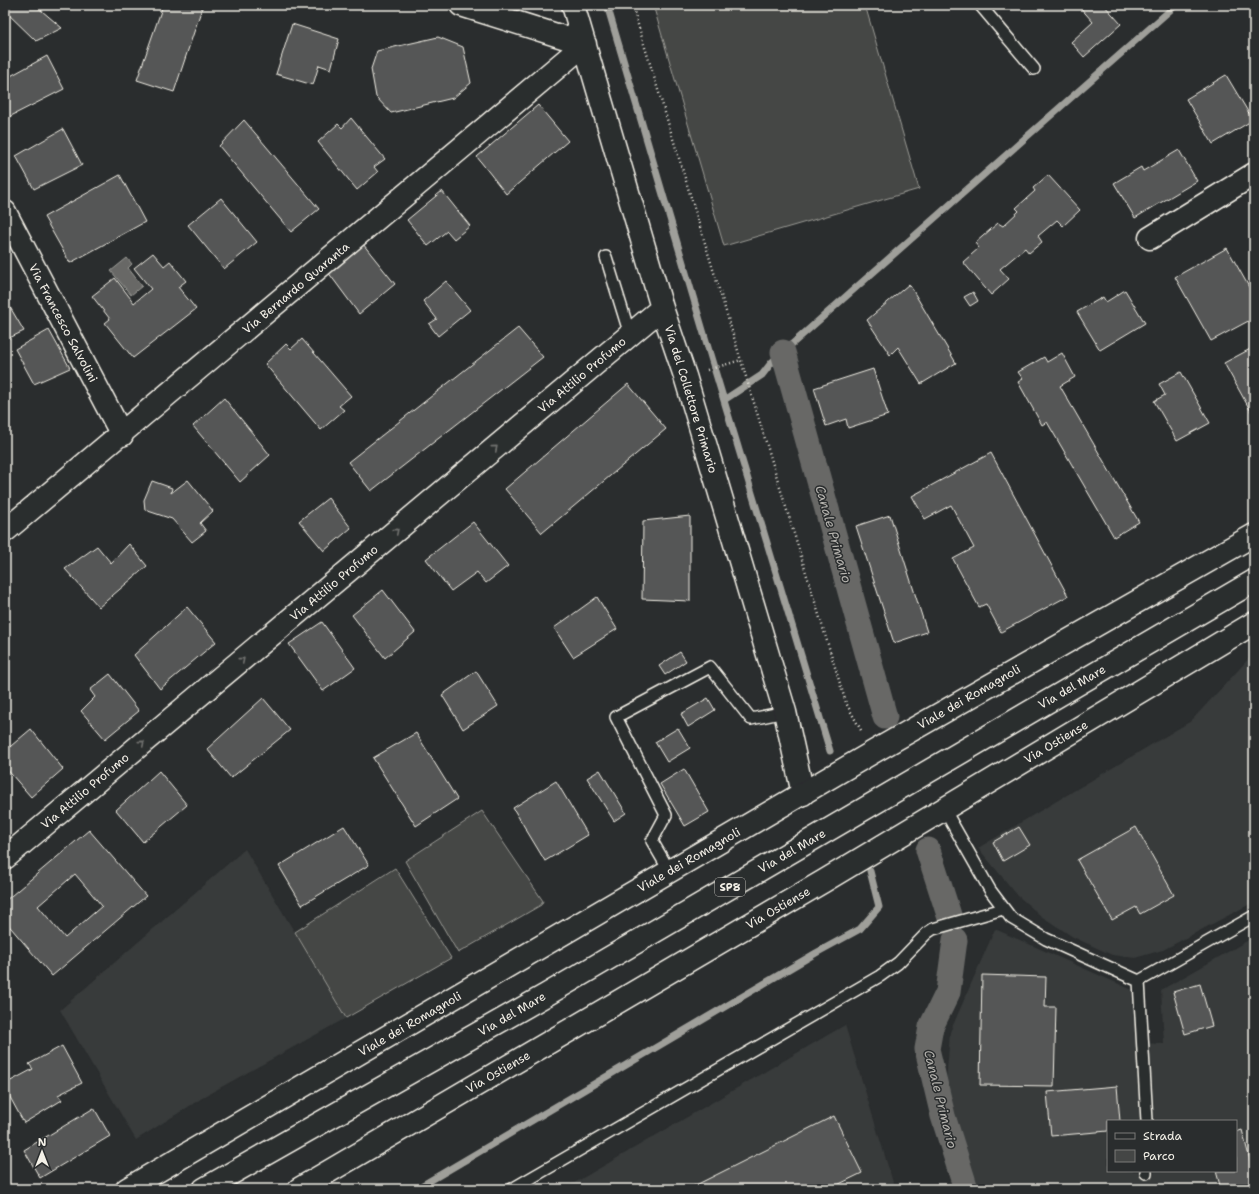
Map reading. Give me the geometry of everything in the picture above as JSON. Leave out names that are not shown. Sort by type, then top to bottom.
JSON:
[{"type":"main road","points":[[461,5],[585,44]]},
{"type":"main road","name":"Via del Collettore Primario","points":[[573,5],[662,308],[686,376],[785,712],[803,794]]},
{"type":"main road","name":"Via Bernardo Quaranta","points":[[5,531],[122,435],[585,44]]},
{"type":"main road","points":[[1150,238],[1254,174]]},
{"type":"main road","name":"Via Francesco Salvolini","points":[[5,212],[122,435]]},
{"type":"main road","name":"Via Attilio Profumo","points":[[5,858],[662,308]]},
{"type":"main road","name":"Viale dei Romagnoli","points":[[127,1189],[803,794],[874,750],[1254,535]]},
{"type":"main road","name":"Via del Mare","points":[[204,1189],[546,995],[1254,581]]},
{"type":"main road","name":"Via Ostiense","points":[[299,1189],[944,809],[1254,623]]},
{"type":"lane","points":[[980,5],[1034,69]]},
{"type":"lane","points":[[606,256],[630,335]]},
{"type":"lane","points":[[670,872],[652,841],[666,815],[616,718],[710,667],[751,719],[785,712]]},
{"type":"lane","points":[[944,809],[990,890],[1011,918],[1033,932],[1139,981]]},
{"type":"lane","points":[[512,1189],[880,976],[898,962],[927,933],[933,929],[1003,909]]},
{"type":"lane","points":[[1139,981],[1254,916]]},
{"type":"lane","points":[[1139,981],[1147,1120]]},
{"type":"path","points":[[632,5],[846,702],[862,733],[874,750]]},
{"type":"path","points":[[686,376],[741,360]]},
{"type":"shaded area","points":[[127,258],[132,264],[128,268],[142,286],[131,295],[111,271]]},
{"type":"shaded area","points":[[1254,653],[1254,902],[1163,950],[1135,958],[1112,955],[1073,937],[1041,916],[1018,896],[978,848],[1191,721]]},
{"type":"shaded area","points":[[245,849],[346,1018],[207,1095],[136,1140],[60,1010]]},
{"type":"shaded area","points":[[995,929],[1137,992],[1138,1043],[1164,1044],[1161,990],[1254,937],[1254,1189],[978,1189],[946,1084],[950,1032]]},
{"type":"shaded area","points":[[845,1025],[895,1189],[564,1189]]},
{"type":"green space","points":[[653,5],[865,5],[919,189],[724,246]]},
{"type":"green space","points":[[482,811],[543,901],[541,905],[458,953],[405,861]]},
{"type":"green space","points":[[395,868],[451,958],[346,1018],[295,932]]},
{"type":"building","points":[[5,5],[35,5],[62,28],[36,41],[5,11]]},
{"type":"building","points":[[163,5],[203,5],[174,92],[137,80]]},
{"type":"building","points":[[1078,5],[1104,5],[1121,24],[1084,57],[1071,42],[1093,22]]},
{"type":"building","points":[[292,24],[339,39],[331,69],[319,65],[313,85],[276,74]]},
{"type":"building","points":[[438,37],[463,47],[471,83],[453,98],[391,113],[376,97],[371,69],[377,51]]},
{"type":"building","points":[[47,56],[64,89],[5,119],[5,79]]},
{"type":"building","points":[[1226,75],[1253,120],[1213,144],[1186,99]]},
{"type":"building","points":[[538,105],[568,141],[506,194],[477,157]]},
{"type":"building","points":[[351,118],[385,159],[374,167],[378,172],[357,190],[318,142],[338,124],[342,128]]},
{"type":"building","points":[[244,120],[319,209],[291,232],[219,146]]},
{"type":"building","points":[[63,129],[82,165],[34,189],[16,156]]},
{"type":"building","points":[[1179,150],[1197,181],[1135,218],[1114,183],[1141,167],[1143,171]]},
{"type":"building","points":[[120,175],[145,222],[70,263],[44,217]]},
{"type":"building","points":[[1048,175],[1080,210],[1063,226],[1057,220],[1038,236],[1042,242],[1029,253],[1025,248],[1000,269],[1009,279],[991,295],[963,262],[979,248],[975,243],[998,223],[1003,226],[1019,211],[1016,208],[1035,191],[1033,188]]},
{"type":"building","points":[[442,191],[470,226],[454,239],[447,231],[428,246],[407,220]]},
{"type":"building","points":[[221,198],[257,242],[224,269],[188,225]]},
{"type":"building","points":[[359,239],[395,284],[359,314],[325,268]]},
{"type":"building","points":[[1227,248],[1254,296],[1254,318],[1211,341],[1175,277]]},
{"type":"building","points":[[153,253],[164,266],[170,261],[186,281],[178,287],[196,309],[133,358],[105,323],[110,319],[92,296],[115,278],[134,303],[151,289],[134,268]]},
{"type":"building","points":[[446,281],[470,310],[438,336],[429,324],[437,319],[423,301]]},
{"type":"building","points":[[909,284],[956,363],[921,384],[898,347],[890,355],[867,320]]},
{"type":"building","points":[[1125,290],[1145,323],[1100,350],[1077,312],[1103,297],[1106,302]]},
{"type":"building","points":[[973,292],[978,301],[970,306],[964,297]]},
{"type":"building","points":[[7,302],[24,331],[5,340],[5,303]]},
{"type":"building","points":[[518,328],[543,357],[371,491],[348,462]]},
{"type":"building","points":[[49,330],[70,368],[34,384],[15,349]]},
{"type":"building","points":[[302,339],[351,396],[339,406],[344,410],[321,430],[265,364],[286,344],[291,349]]},
{"type":"building","points":[[1254,347],[1254,417],[1224,363]]},
{"type":"building","points":[[1062,353],[1075,377],[1060,386],[1139,522],[1114,537],[1047,422],[1042,425],[1018,382],[1023,379],[1018,372],[1044,357],[1047,362]]},
{"type":"building","points":[[873,369],[888,415],[848,428],[846,419],[826,426],[814,388]]},
{"type":"building","points":[[1181,372],[1210,423],[1177,441],[1154,401],[1165,395],[1159,384]]},
{"type":"building","points":[[628,384],[666,429],[542,533],[505,489]]},
{"type":"building","points":[[224,398],[270,455],[240,482],[193,426]]},
{"type":"building","points":[[991,453],[1068,596],[1001,632],[986,604],[979,607],[953,559],[974,548],[951,505],[925,519],[912,496]]},
{"type":"building","points":[[188,480],[213,511],[200,523],[206,531],[192,542],[172,519],[145,510],[144,500],[152,481],[172,488],[171,493]]},
{"type":"building","points":[[328,498],[351,528],[324,551],[299,521]]},
{"type":"building","points":[[890,515],[927,632],[894,643],[856,526]]},
{"type":"building","points":[[690,516],[690,601],[642,599],[643,521]]},
{"type":"building","points":[[473,522],[508,566],[486,583],[477,572],[451,591],[426,559]]},
{"type":"building","points":[[129,544],[147,566],[99,607],[65,569],[97,546],[111,563]]},
{"type":"building","points":[[383,590],[415,632],[385,658],[352,615]]},
{"type":"building","points":[[597,597],[617,629],[573,657],[554,628]]},
{"type":"building","points":[[187,607],[216,642],[160,689],[134,655]]},
{"type":"building","points":[[322,622],[355,668],[323,691],[289,644]]},
{"type":"building","points":[[680,652],[686,661],[665,675],[659,666]]},
{"type":"building","points":[[476,671],[498,706],[463,729],[442,695]]},
{"type":"building","points":[[110,674],[139,711],[105,739],[81,711],[95,697],[90,690]]},
{"type":"building","points":[[263,698],[290,730],[231,778],[207,749]]},
{"type":"building","points":[[708,698],[715,710],[688,727],[681,714]]},
{"type":"building","points":[[678,728],[690,748],[667,762],[655,742]]},
{"type":"building","points":[[31,729],[63,769],[31,797],[5,767],[5,751]]},
{"type":"building","points":[[416,733],[457,799],[416,826],[373,758]]},
{"type":"building","points":[[684,769],[709,812],[685,826],[660,784]]},
{"type":"building","points":[[600,770],[626,813],[614,821],[587,778]]},
{"type":"building","points":[[159,771],[187,805],[143,842],[116,810]]},
{"type":"building","points":[[556,781],[588,835],[545,861],[513,808]]},
{"type":"building","points":[[344,826],[369,865],[302,905],[279,866]]},
{"type":"building","points":[[1019,827],[1030,845],[1003,861],[993,842]]},
{"type":"building","points":[[1136,827],[1174,895],[1140,914],[1136,907],[1112,920],[1077,860]]},
{"type":"building","points":[[89,830],[146,896],[52,976],[5,921],[5,901]],"holes":[[[75,874],[102,906],[65,938],[38,906]]]},
{"type":"building","points":[[982,975],[1046,977],[1045,1007],[1056,1007],[1054,1086],[980,1085]]},
{"type":"building","points":[[1200,984],[1212,1026],[1185,1034],[1173,992]]},
{"type":"building","points":[[62,1046],[82,1083],[58,1095],[62,1100],[24,1123],[5,1088],[5,1084],[33,1069],[29,1064]]},
{"type":"building","points":[[1117,1086],[1120,1120],[1107,1120],[1107,1131],[1051,1136],[1047,1092]]},
{"type":"building","points":[[94,1108],[110,1136],[40,1178],[24,1150]]},
{"type":"building","points":[[834,1116],[862,1173],[829,1189],[688,1189]]},
{"type":"building","points":[[1242,1130],[1254,1175],[1254,1189],[1221,1189],[1216,1172],[1237,1172],[1237,1132]]},
{"type":"waterway","points":[[607,5],[712,361],[830,751]]},
{"type":"waterway","points":[[724,400],[762,375],[772,362],[783,352],[1176,5]]},
{"type":"waterway","name":"Canale Primario","points":[[783,352],[885,717]]},
{"type":"waterway","name":"Canale Primario","points":[[928,850],[949,915]]},
{"type":"waterway","points":[[416,1189],[816,953],[860,929],[879,907],[870,871]]},
{"type":"waterway","name":"Canale Primario","points":[[955,940],[948,992],[931,1027],[927,1049],[943,1116],[966,1189]]}]
